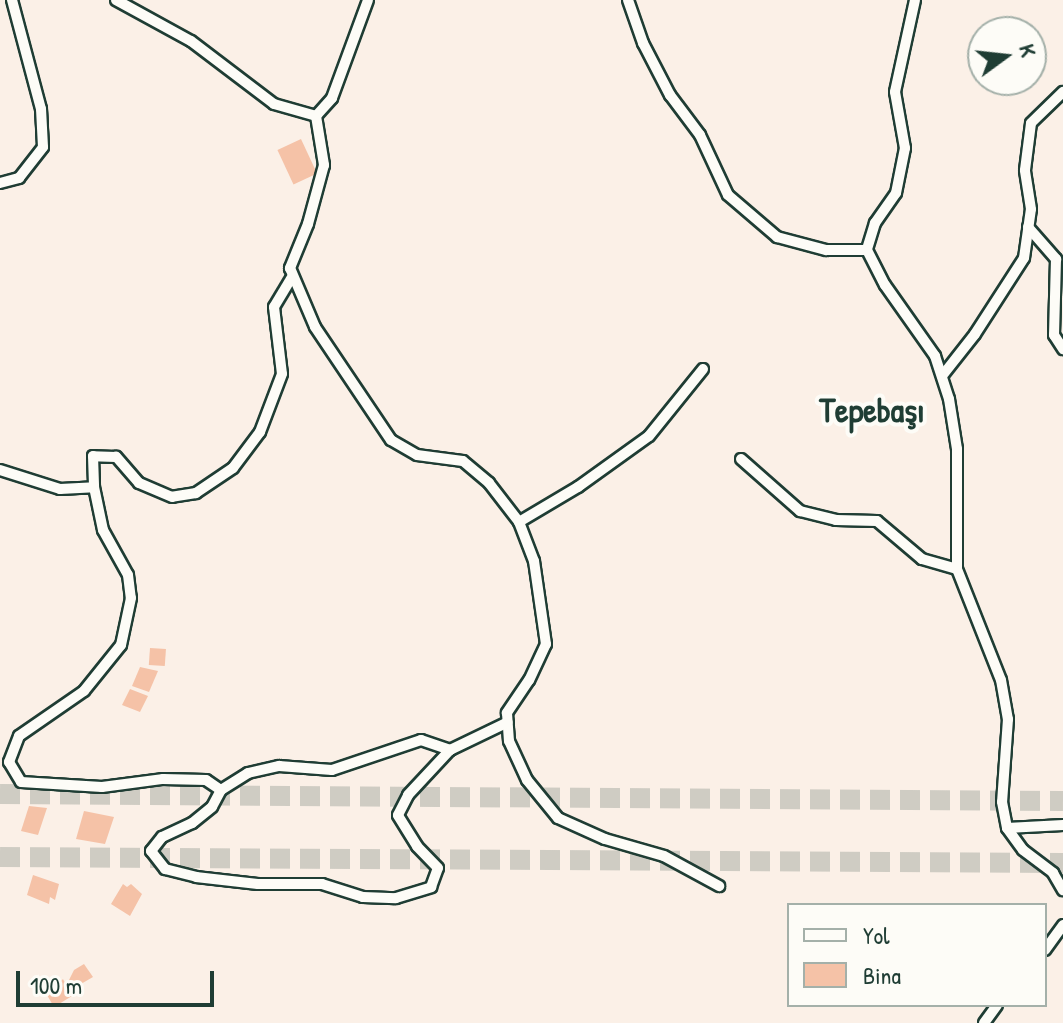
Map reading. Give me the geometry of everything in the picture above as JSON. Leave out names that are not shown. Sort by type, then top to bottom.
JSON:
[{"type":"street","points":[[0,183],[19,178],[43,147],[41,109],[12,0]]},
{"type":"street","points":[[116,0],[191,41],[274,104],[316,116]]},
{"type":"street","points":[[316,116],[332,98],[368,0]]},
{"type":"street","points":[[628,0],[643,43],[670,95],[700,135],[728,195],[777,237],[826,250],[867,250]]},
{"type":"street","points":[[915,0],[895,92],[905,148],[896,193],[875,223],[867,250],[885,285],[935,356],[949,399],[957,449],[957,569],[1001,680],[1008,719],[1002,802],[1007,828],[1023,850],[1053,873],[1063,890]]},
{"type":"street","points":[[942,376],[975,334],[1024,258],[1031,209],[1025,170],[1031,123],[1063,92]]},
{"type":"street","points":[[316,116],[324,165],[308,224],[290,268],[315,327],[391,440],[417,455],[463,461],[489,483],[519,522],[534,561],[546,644],[529,680],[507,713],[509,741],[527,780],[558,818],[605,839],[664,856],[719,886]]},
{"type":"street","points":[[1028,227],[1056,259],[1054,335],[1063,349]]},
{"type":"street","points":[[221,790],[206,780],[163,779],[102,787],[21,782],[9,762],[19,736],[84,691],[121,645],[131,598],[128,575],[103,530],[94,487],[93,456],[116,457],[139,483],[172,497],[196,493],[233,468],[260,432],[282,374],[274,307],[292,277]]},
{"type":"street","points":[[519,522],[578,487],[649,436],[703,369]]},
{"type":"street","points":[[741,459],[800,511],[836,520],[877,521],[922,559],[957,569]]},
{"type":"street","points":[[0,470],[60,489],[94,487]]},
{"type":"street","points":[[450,750],[421,740],[332,770],[279,766],[248,773],[221,790],[212,807],[192,823],[162,837],[151,851],[165,869],[258,884],[322,884],[363,897],[396,898],[431,887],[438,868],[417,846],[398,815],[408,795],[450,750],[508,722]]},
{"type":"street","points":[[1007,828],[1063,825]]},
{"type":"street","points":[[1047,947],[1063,925]]},
{"type":"building","points":[[301,139],[317,173],[293,184],[277,150]]},
{"type":"building","points":[[150,648],[166,649],[165,666],[149,665]]},
{"type":"building","points":[[140,667],[158,671],[149,692],[132,686]]},
{"type":"building","points":[[130,689],[148,696],[140,712],[122,705]]},
{"type":"building","points":[[29,806],[47,808],[38,835],[21,831]]},
{"type":"building","points":[[84,811],[114,817],[105,844],[76,839]]},
{"type":"building","points":[[33,875],[59,884],[55,900],[50,897],[49,904],[27,895]]},
{"type":"building","points":[[123,884],[127,887],[131,884],[142,894],[130,916],[111,904]]},
{"type":"building","points":[[84,964],[93,977],[74,988],[69,980],[74,970]]},
{"type":"building","points":[[63,979],[72,996],[54,1007],[47,995]]},
{"type":"tunnel","points":[[0,794],[1063,801]]},
{"type":"tunnel","points":[[0,857],[1063,863]]},
{"type":"district","name":"Tepebaşı","points":[[872,411]]}]
